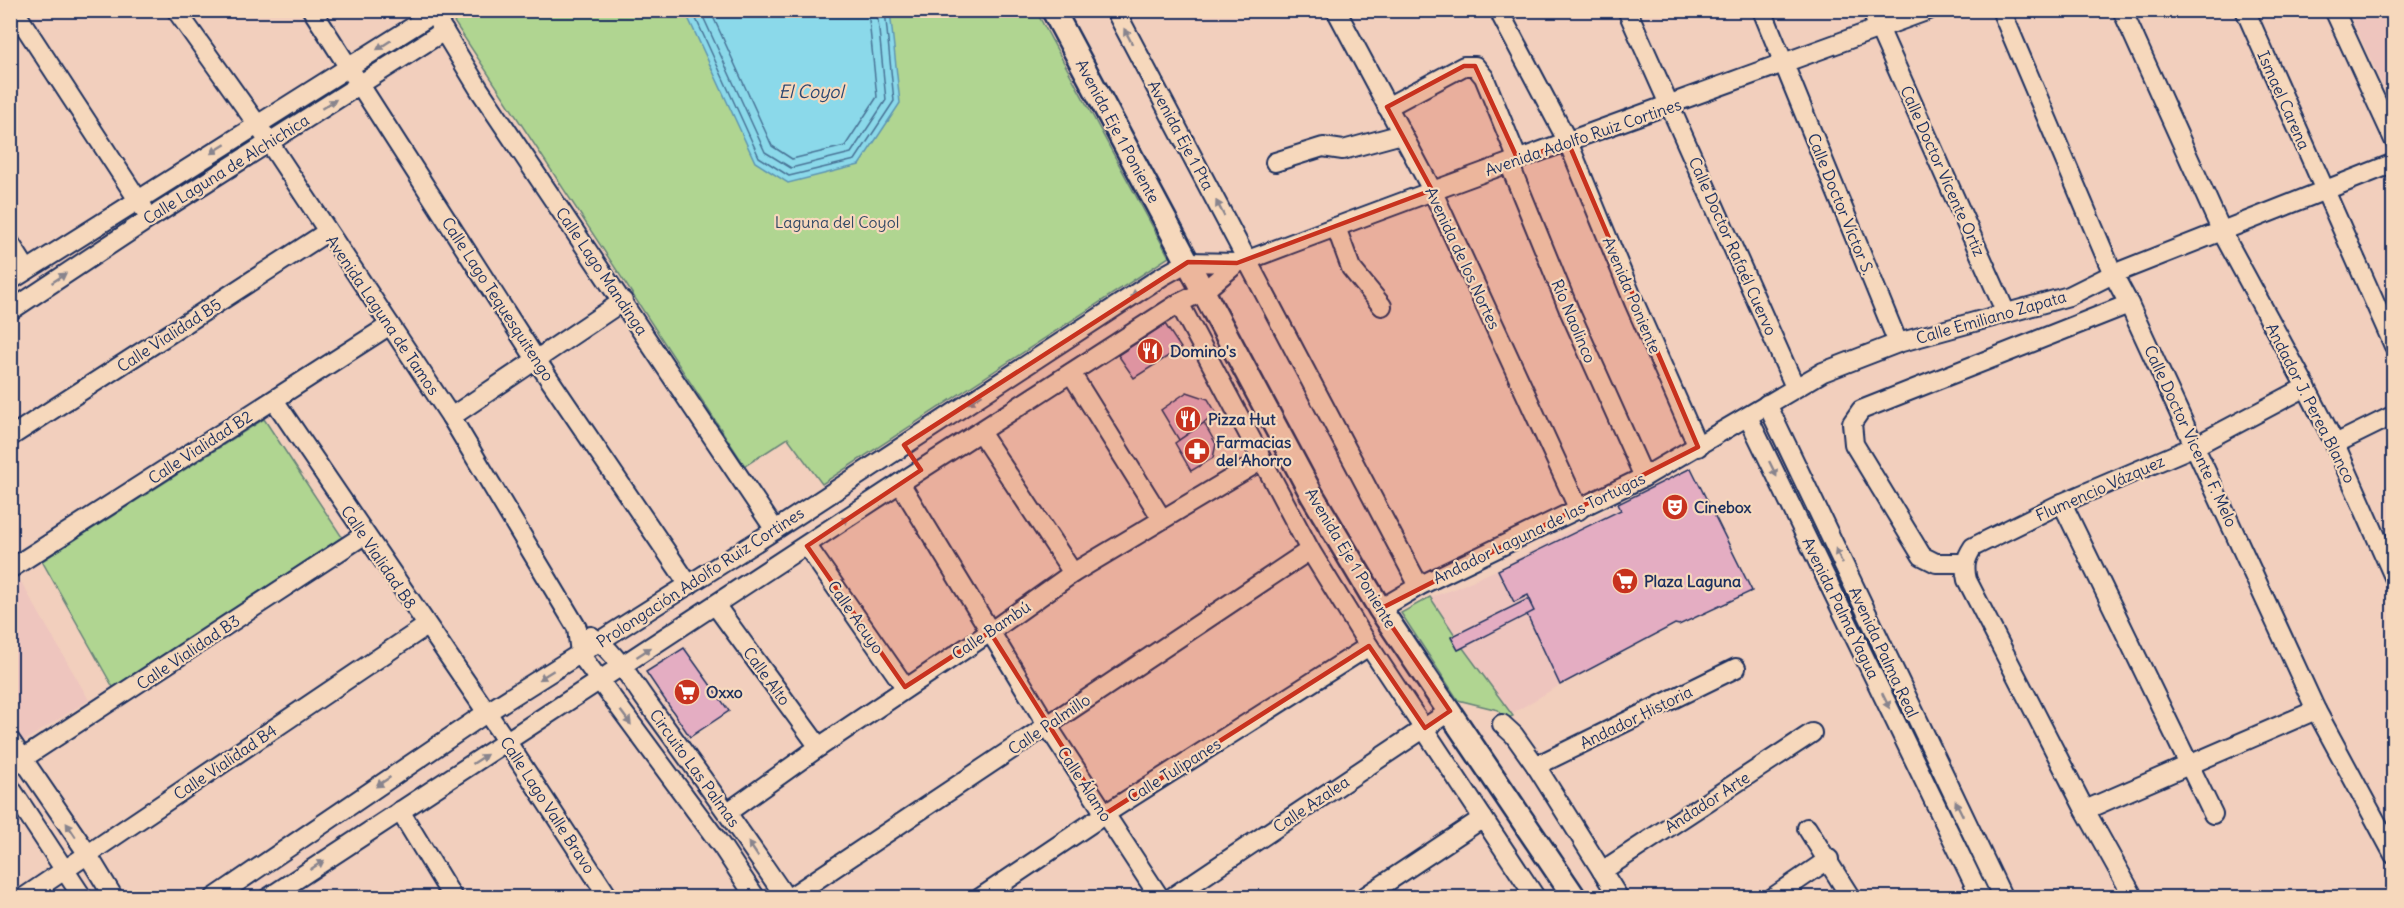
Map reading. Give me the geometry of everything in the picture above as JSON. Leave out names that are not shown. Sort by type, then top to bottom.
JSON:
[{"type":"main road","name":"Avenida Eje 1 Poniente","points":[[1053,10],[1312,495],[1380,609],[1575,897]]},
{"type":"street","points":[[14,10],[150,218]]},
{"type":"street","name":"Avenida Laguna de Tamos","points":[[176,10],[257,124],[451,417],[577,628],[580,654]]},
{"type":"street","name":"Calle Lago Tequesquitengo","points":[[312,10],[537,361],[689,585]]},
{"type":"street","name":"Avenida Eje 1 Pta","points":[[1115,10],[1243,261],[1419,586]]},
{"type":"street","name":"Avenida de los Nortes","points":[[1336,10],[1432,190],[1579,510]]},
{"type":"street","name":"Calle Doctor Rafaél Cuervo","points":[[1627,10],[1795,387]]},
{"type":"street","name":"Calle Doctor Víctor S.","points":[[1762,10],[1898,343]]},
{"type":"street","name":"Calle Doctor Vicente Ortiz","points":[[1871,10],[2006,313]]},
{"type":"street","name":"Avenida Adolfo Ruiz Cortines","points":[[1204,291],[1243,261],[1929,10]]},
{"type":"street","name":"Calle Doctor Vicente F. Melo","points":[[2001,10],[2113,274],[2129,304],[2316,710],[2392,845]]},
{"type":"street","name":"Andador J. Perea Blanco","points":[[2122,10],[2222,232],[2307,387],[2394,577]]},
{"type":"street","name":"Ismael Carena","points":[[2245,10],[2394,346]]},
{"type":"street","points":[[2334,10],[2394,140]]},
{"type":"street","name":"Calle Laguna de Alchichica","points":[[10,281],[350,67],[432,12]]},
{"type":"street","name":"Calle Lago Mandinga","points":[[432,12],[479,89],[775,530]]},
{"type":"street","name":"Avenida Poniente","points":[[1502,17],[1568,142],[1634,302],[1698,447]]},
{"type":"street","name":"Calle Laguna de Alchichica","points":[[10,311],[150,218],[444,31]]},
{"type":"street","name":"Río Naolinco","points":[[1387,107],[1464,66],[1475,66],[1484,77],[1569,310],[1644,477]]},
{"type":"street","points":[[1275,162],[1323,147],[1343,150],[1402,134]]},
{"type":"street","name":"Calle Emiliano Zapata","points":[[1698,447],[1795,387],[1858,357],[1898,343],[2069,296],[2113,274],[2222,232],[2323,189],[2394,163]]},
{"type":"street","points":[[1336,227],[1352,268],[1382,306]]},
{"type":"street","name":"Calle Vialidad B5","points":[[10,438],[327,231]]},
{"type":"street","points":[[10,243],[27,270]]},
{"type":"street","name":"Avenida Adolfo Ruiz Cortines","points":[[1188,262],[1243,261]]},
{"type":"street","name":"Prolongación Adolfo Ruiz Cortines","points":[[214,897],[486,713],[775,530],[1188,262]]},
{"type":"street","name":"Prolongación Adolfo Ruiz Cortines","points":[[270,897],[900,483],[1179,303],[1204,291]]},
{"type":"street","points":[[451,417],[623,301]]},
{"type":"street","name":"Avenida Eje 1 Poniente","points":[[1179,303],[1310,550],[1369,646],[1536,897]]},
{"type":"street","points":[[2129,304],[1861,410],[1852,423],[1854,444],[1922,556],[1936,563],[1965,563],[1967,580],[2085,810],[2134,897]]},
{"type":"street","name":"Calle Vialidad B2","points":[[14,560],[274,400],[390,325]]},
{"type":"street","points":[[1040,357],[1065,377],[1162,519]]},
{"type":"street","name":"Flumencio Vázquez","points":[[1965,563],[1973,547],[2062,503],[2195,446],[2307,387]]},
{"type":"street","name":"Calle Vialidad B8","points":[[274,400],[486,713]]},
{"type":"street","name":"Avenida Palma Real","points":[[1767,404],[1869,620],[1968,848],[2003,897]]},
{"type":"street","points":[[2335,444],[2394,415]]},
{"type":"street","name":"Avenida Palma Yagua","points":[[1748,417],[1851,629],[1968,848],[1981,897]]},
{"type":"street","points":[[980,432],[1073,573]]},
{"type":"street","points":[[904,445],[921,470]]},
{"type":"street","name":"Andador Laguna de las Tortugas","points":[[1380,609],[1419,586],[1579,510],[1698,447]]},
{"type":"street","name":"Calle Bambú","points":[[728,812],[905,687],[990,632],[1073,573],[1262,460]]},
{"type":"street","name":"Calle Álamo","points":[[900,483],[1047,725],[1160,897]]},
{"type":"street","points":[[2062,503],[2213,814]]},
{"type":"street","name":"Calle Vialidad B3","points":[[17,763],[364,535]]},
{"type":"street","name":"Calle Acuyo","points":[[807,546],[905,687]]},
{"type":"street","name":"Calle Palmillo","points":[[787,897],[1310,550]]},
{"type":"street","name":"Calle Alto","points":[[716,606],[819,747]]},
{"type":"street","points":[[1851,629],[1869,620]]},
{"type":"street","name":"Calle Vialidad B4","points":[[23,897],[426,626]]},
{"type":"street","name":"Avenida Laguna de Tamos","points":[[577,628],[600,641]]},
{"type":"street","name":"Circuito Las Palmas","points":[[600,641],[728,812],[787,897]]},
{"type":"street","name":"Calle Tulipanes","points":[[980,897],[1105,814],[1369,646]]},
{"type":"street","name":"Circuito Las Palmas","points":[[580,654],[723,848],[756,897]]},
{"type":"street","name":"Andador Historia","points":[[1536,766],[1736,668]]},
{"type":"street","points":[[2085,810],[2316,710]]},
{"type":"street","name":"Calle Azalea","points":[[1171,897],[1450,711]]},
{"type":"street","name":"Calle Lago Valle Bravo","points":[[486,713],[609,897]]},
{"type":"street","points":[[1502,724],[1514,735],[1536,766],[1619,897]]},
{"type":"street","name":"Andador Arte","points":[[1602,871],[1812,733]]},
{"type":"street","points":[[10,741],[17,763],[87,855],[114,897]]},
{"type":"street","points":[[10,787],[83,897]]},
{"type":"street","points":[[400,811],[453,897]]},
{"type":"street","points":[[1364,897],[1483,818]]},
{"type":"street","points":[[1807,828],[1851,897]]},
{"type":"street","points":[[1773,897],[1828,859]]},
{"type":"highlighted area","points":[[1464,66],[1475,66],[1518,160],[1568,142],[1698,447],[1380,609],[1450,711],[1425,728],[1369,646],[1105,814],[990,632],[905,687],[807,546],[921,470],[904,445],[1188,262],[1237,263],[1432,190],[1387,107]]},
{"type":"shaded area","points":[[2348,11],[2393,11],[2393,107]]},
{"type":"shaded area","name":"Plaza Laguna","points":[[1691,468],[1752,591],[1679,625],[1675,624],[1560,685],[1505,719],[1498,710],[1458,700],[1401,613],[1430,597],[1452,590],[1496,570],[1618,504]]},
{"type":"shaded area","points":[[20,580],[89,700],[21,743],[11,727],[11,586]]},
{"type":"green space","name":"Laguna del Coyol","points":[[447,11],[1036,11],[1169,257],[822,484],[788,438],[745,466]]},
{"type":"green space","points":[[264,419],[342,537],[114,689],[42,561]]},
{"type":"green space","points":[[1430,597],[1455,635],[1451,638],[1458,650],[1463,648],[1513,716],[1505,719],[1498,710],[1458,700],[1401,613]]},
{"type":"water","name":"El Coyol","points":[[685,11],[890,11],[900,103],[859,165],[788,183],[755,162]]},
{"type":"building","name":"Domino's","points":[[1165,324],[1181,348],[1134,378],[1118,355]]},
{"type":"building","name":"Pizza Hut","points":[[1187,392],[1208,399],[1217,414],[1179,440],[1161,410]]},
{"type":"building","name":"Farmacias del Ahorro","points":[[1204,423],[1216,444],[1213,458],[1191,471],[1175,443]]},
{"type":"building","name":"Plaza Laguna","points":[[1691,468],[1752,591],[1679,625],[1675,624],[1560,685],[1524,608],[1532,604],[1528,595],[1514,602],[1498,570],[1621,510],[1618,504]]},
{"type":"building","points":[[1528,599],[1534,611],[1458,650],[1451,637]]},
{"type":"building","name":"Oxxo","points":[[684,648],[729,711],[690,737],[646,672]]},
{"type":"place","name":"Domino's","points":[[1150,351]]},
{"type":"place","name":"Pizza Hut","points":[[1188,419]]},
{"type":"place","name":"Farmacias del Ahorro","points":[[1197,451]]},
{"type":"place","name":"Cinebox","points":[[1675,507]]},
{"type":"place","name":"Plaza Laguna","points":[[1625,581]]},
{"type":"place","name":"Oxxo","points":[[687,692]]}]
